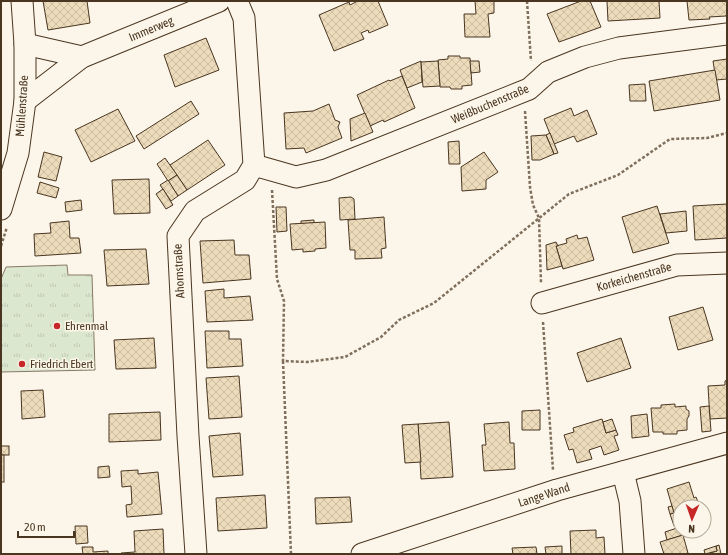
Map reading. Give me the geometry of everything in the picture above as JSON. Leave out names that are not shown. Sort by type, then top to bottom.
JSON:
[{"type":"street","name":"Mühlenstraße","points":[[1,209],[18,153],[25,101],[25,44],[22,1]]},
{"type":"street","name":"Immerweg","points":[[25,101],[82,57],[219,1]]},
{"type":"street","points":[[237,1],[244,18],[262,167]]},
{"type":"street","name":"Weißbuchenstraße","points":[[262,167],[296,177],[326,170],[529,89],[548,72],[585,56],[619,48],[727,34]]},
{"type":"street","points":[[25,44],[82,57]]},
{"type":"street","name":"Ahornstraße","points":[[196,554],[178,236],[195,211],[246,180],[262,167]]},
{"type":"street","name":"Korkeichenstraße","points":[[542,303],[677,265],[727,263]]},
{"type":"street","name":"Lange Wand","points":[[371,553],[557,490],[727,443]]},
{"type":"street","points":[[623,472],[630,501],[634,554]]},
{"type":"path","points":[[527,1],[531,63],[529,89],[525,107],[530,187],[533,205],[538,218],[554,481],[557,490]]},
{"type":"path","points":[[283,361],[308,362],[345,357],[381,337],[400,320],[434,303],[569,194],[618,175],[670,139],[707,138],[727,133]]},
{"type":"path","points":[[262,167],[277,279],[284,301],[283,361],[291,554]]},
{"type":"green space","points":[[67,265],[68,275],[92,275],[95,370],[1,372],[1,279],[6,267]]},
{"type":"building","points":[[43,1],[87,1],[90,23],[48,30]]},
{"type":"building","points":[[356,1],[378,1],[388,25],[369,33],[368,30],[361,33],[364,39],[334,51],[319,15],[349,2],[350,5]]},
{"type":"building","points":[[475,1],[494,1],[494,13],[488,14],[490,37],[465,37],[464,14],[476,14]]},
{"type":"building","points":[[581,1],[590,1],[601,27],[559,42],[547,14]]},
{"type":"building","points":[[607,1],[659,1],[660,18],[608,21]]},
{"type":"building","points":[[687,1],[727,1],[727,14],[726,16],[709,17],[710,19],[689,20]]},
{"type":"building","points":[[206,38],[219,70],[175,87],[164,55]]},
{"type":"building","points":[[448,56],[470,58],[472,85],[462,86],[462,89],[440,87],[438,60],[448,59]]},
{"type":"building","points":[[727,59],[727,79],[716,80],[713,61]]},
{"type":"building","points":[[421,61],[422,82],[407,88],[400,70]]},
{"type":"building","points":[[438,61],[440,86],[423,87],[421,62]]},
{"type":"building","points":[[470,61],[479,61],[480,72],[471,73]]},
{"type":"building","points":[[715,70],[720,100],[654,111],[649,81]]},
{"type":"building","points":[[402,76],[415,108],[384,122],[383,120],[370,126],[357,95],[389,80],[390,81]]},
{"type":"building","points":[[645,84],[646,101],[630,101],[629,85]]},
{"type":"building","points":[[191,101],[199,114],[144,149],[136,136]]},
{"type":"building","points":[[329,104],[335,120],[340,122],[338,127],[342,138],[306,153],[304,148],[286,149],[284,113],[313,111]]},
{"type":"building","points":[[571,108],[574,116],[587,110],[597,134],[577,142],[574,136],[554,144],[544,119]]},
{"type":"building","points":[[118,109],[135,141],[91,162],[75,130]]},
{"type":"building","points":[[365,113],[373,132],[351,141],[350,119]]},
{"type":"building","points":[[550,133],[558,153],[554,154],[546,135]]},
{"type":"building","points":[[546,135],[554,154],[540,160],[532,160],[531,136]]},
{"type":"building","points":[[208,140],[225,165],[187,190],[170,165]]},
{"type":"building","points":[[459,141],[460,164],[449,164],[448,142]]},
{"type":"building","points":[[44,152],[62,157],[56,181],[38,177]]},
{"type":"building","points":[[484,152],[498,172],[486,180],[486,189],[462,191],[461,167]]},
{"type":"building","points":[[165,158],[177,175],[168,181],[157,164]]},
{"type":"building","points":[[177,175],[187,190],[178,196],[168,181]]},
{"type":"building","points":[[149,179],[150,213],[114,214],[112,180]]},
{"type":"building","points":[[168,180],[178,196],[171,201],[160,185]]},
{"type":"building","points":[[40,182],[59,188],[56,198],[37,193]]},
{"type":"building","points":[[163,189],[173,205],[166,209],[156,194]]},
{"type":"building","points":[[351,197],[354,199],[355,219],[340,220],[339,198]]},
{"type":"building","points":[[81,200],[82,210],[66,212],[65,202]]},
{"type":"building","points":[[727,204],[727,238],[695,240],[693,206]]},
{"type":"building","points":[[657,206],[669,243],[633,253],[622,217]]},
{"type":"building","points":[[276,207],[286,207],[287,231],[277,232]]},
{"type":"building","points":[[686,211],[687,231],[666,233],[660,214]]},
{"type":"building","points":[[384,217],[386,248],[381,249],[382,258],[355,259],[355,250],[350,250],[348,220]]},
{"type":"building","points":[[314,220],[314,223],[301,224],[301,221]]},
{"type":"building","points":[[69,221],[70,238],[79,238],[81,253],[35,256],[34,234],[51,233],[50,223]]},
{"type":"building","points":[[325,222],[326,248],[303,252],[303,249],[292,250],[290,224]]},
{"type":"building","points":[[577,235],[578,239],[587,237],[594,260],[563,269],[556,246],[567,243],[566,239]]},
{"type":"building","points":[[234,240],[235,255],[249,255],[251,279],[203,283],[200,241]]},
{"type":"building","points":[[556,242],[562,266],[547,270],[546,245]]},
{"type":"building","points":[[146,249],[149,284],[107,286],[104,250]]},
{"type":"building","points":[[224,289],[224,298],[250,296],[253,320],[207,322],[205,291]]},
{"type":"building","points":[[703,307],[713,340],[678,350],[669,317]]},
{"type":"building","points":[[205,331],[229,331],[229,339],[241,339],[243,366],[207,368]]},
{"type":"building","points":[[154,338],[156,368],[116,369],[114,340]]},
{"type":"building","points":[[621,338],[631,368],[587,382],[577,353]]},
{"type":"building","points":[[239,376],[242,417],[209,419],[206,378]]},
{"type":"building","points":[[727,380],[727,418],[710,419],[708,386],[725,385],[725,381]]},
{"type":"building","points":[[43,390],[45,417],[22,419],[21,391]]},
{"type":"building","points":[[675,404],[675,407],[686,406],[686,409],[689,411],[687,430],[677,431],[677,434],[653,432],[651,408],[661,408],[661,405]]},
{"type":"building","points":[[709,406],[711,431],[702,432],[700,407]]},
{"type":"building","points":[[540,410],[540,430],[522,430],[522,411]]},
{"type":"building","points":[[160,412],[161,440],[109,442],[109,414]]},
{"type":"building","points":[[647,414],[649,436],[632,438],[631,416]]},
{"type":"building","points":[[602,419],[606,433],[616,430],[618,435],[614,436],[619,450],[604,455],[601,446],[589,450],[592,459],[577,463],[573,449],[569,450],[564,435],[574,432],[573,428]]},
{"type":"building","points":[[612,419],[616,430],[606,433],[603,422]]},
{"type":"building","points":[[449,422],[453,477],[421,479],[418,424]]},
{"type":"building","points":[[509,422],[510,443],[514,443],[515,469],[484,471],[482,445],[486,445],[484,424]]},
{"type":"building","points":[[418,424],[421,462],[405,463],[402,425]]},
{"type":"building","points":[[240,433],[243,475],[213,477],[209,436]]},
{"type":"building","points":[[1,446],[9,446],[9,455],[1,455]]},
{"type":"building","points":[[1,455],[4,455],[4,482],[1,482]]},
{"type":"building","points":[[109,466],[110,477],[98,478],[98,467]]},
{"type":"building","points":[[138,470],[138,474],[158,472],[162,514],[127,517],[126,505],[132,504],[131,486],[122,487],[121,471]]},
{"type":"building","points":[[689,482],[694,498],[696,497],[697,499],[672,499],[672,506],[667,489]]},
{"type":"building","points":[[265,495],[267,528],[218,531],[216,498]]},
{"type":"building","points":[[350,497],[352,522],[316,524],[315,498]]},
{"type":"building","points":[[672,506],[672,514],[670,514],[668,507]]},
{"type":"building","points":[[75,526],[87,526],[88,543],[76,544]]},
{"type":"building","points":[[163,529],[164,554],[121,554],[135,552],[134,531]]},
{"type":"building","points":[[596,530],[596,538],[604,537],[605,554],[571,554],[570,531]]},
{"type":"building","points":[[672,530],[672,538],[667,540],[665,532]]},
{"type":"building","points":[[672,538],[684,539],[688,553],[664,554],[660,542]]},
{"type":"building","points":[[719,545],[721,554],[706,554],[717,551],[716,546]]},
{"type":"building","points":[[562,546],[562,554],[546,554],[545,547]]},
{"type":"building","points":[[716,546],[717,551],[705,554],[704,550]]},
{"type":"building","points":[[82,547],[93,547],[93,552],[108,551],[108,554],[83,554]]},
{"type":"building","points":[[536,547],[537,554],[513,554],[512,548]]},
{"type":"place","name":"Ehrenmal","points":[[57,326]]},
{"type":"place","name":"Friedrich Ebert","points":[[22,364]]}]
